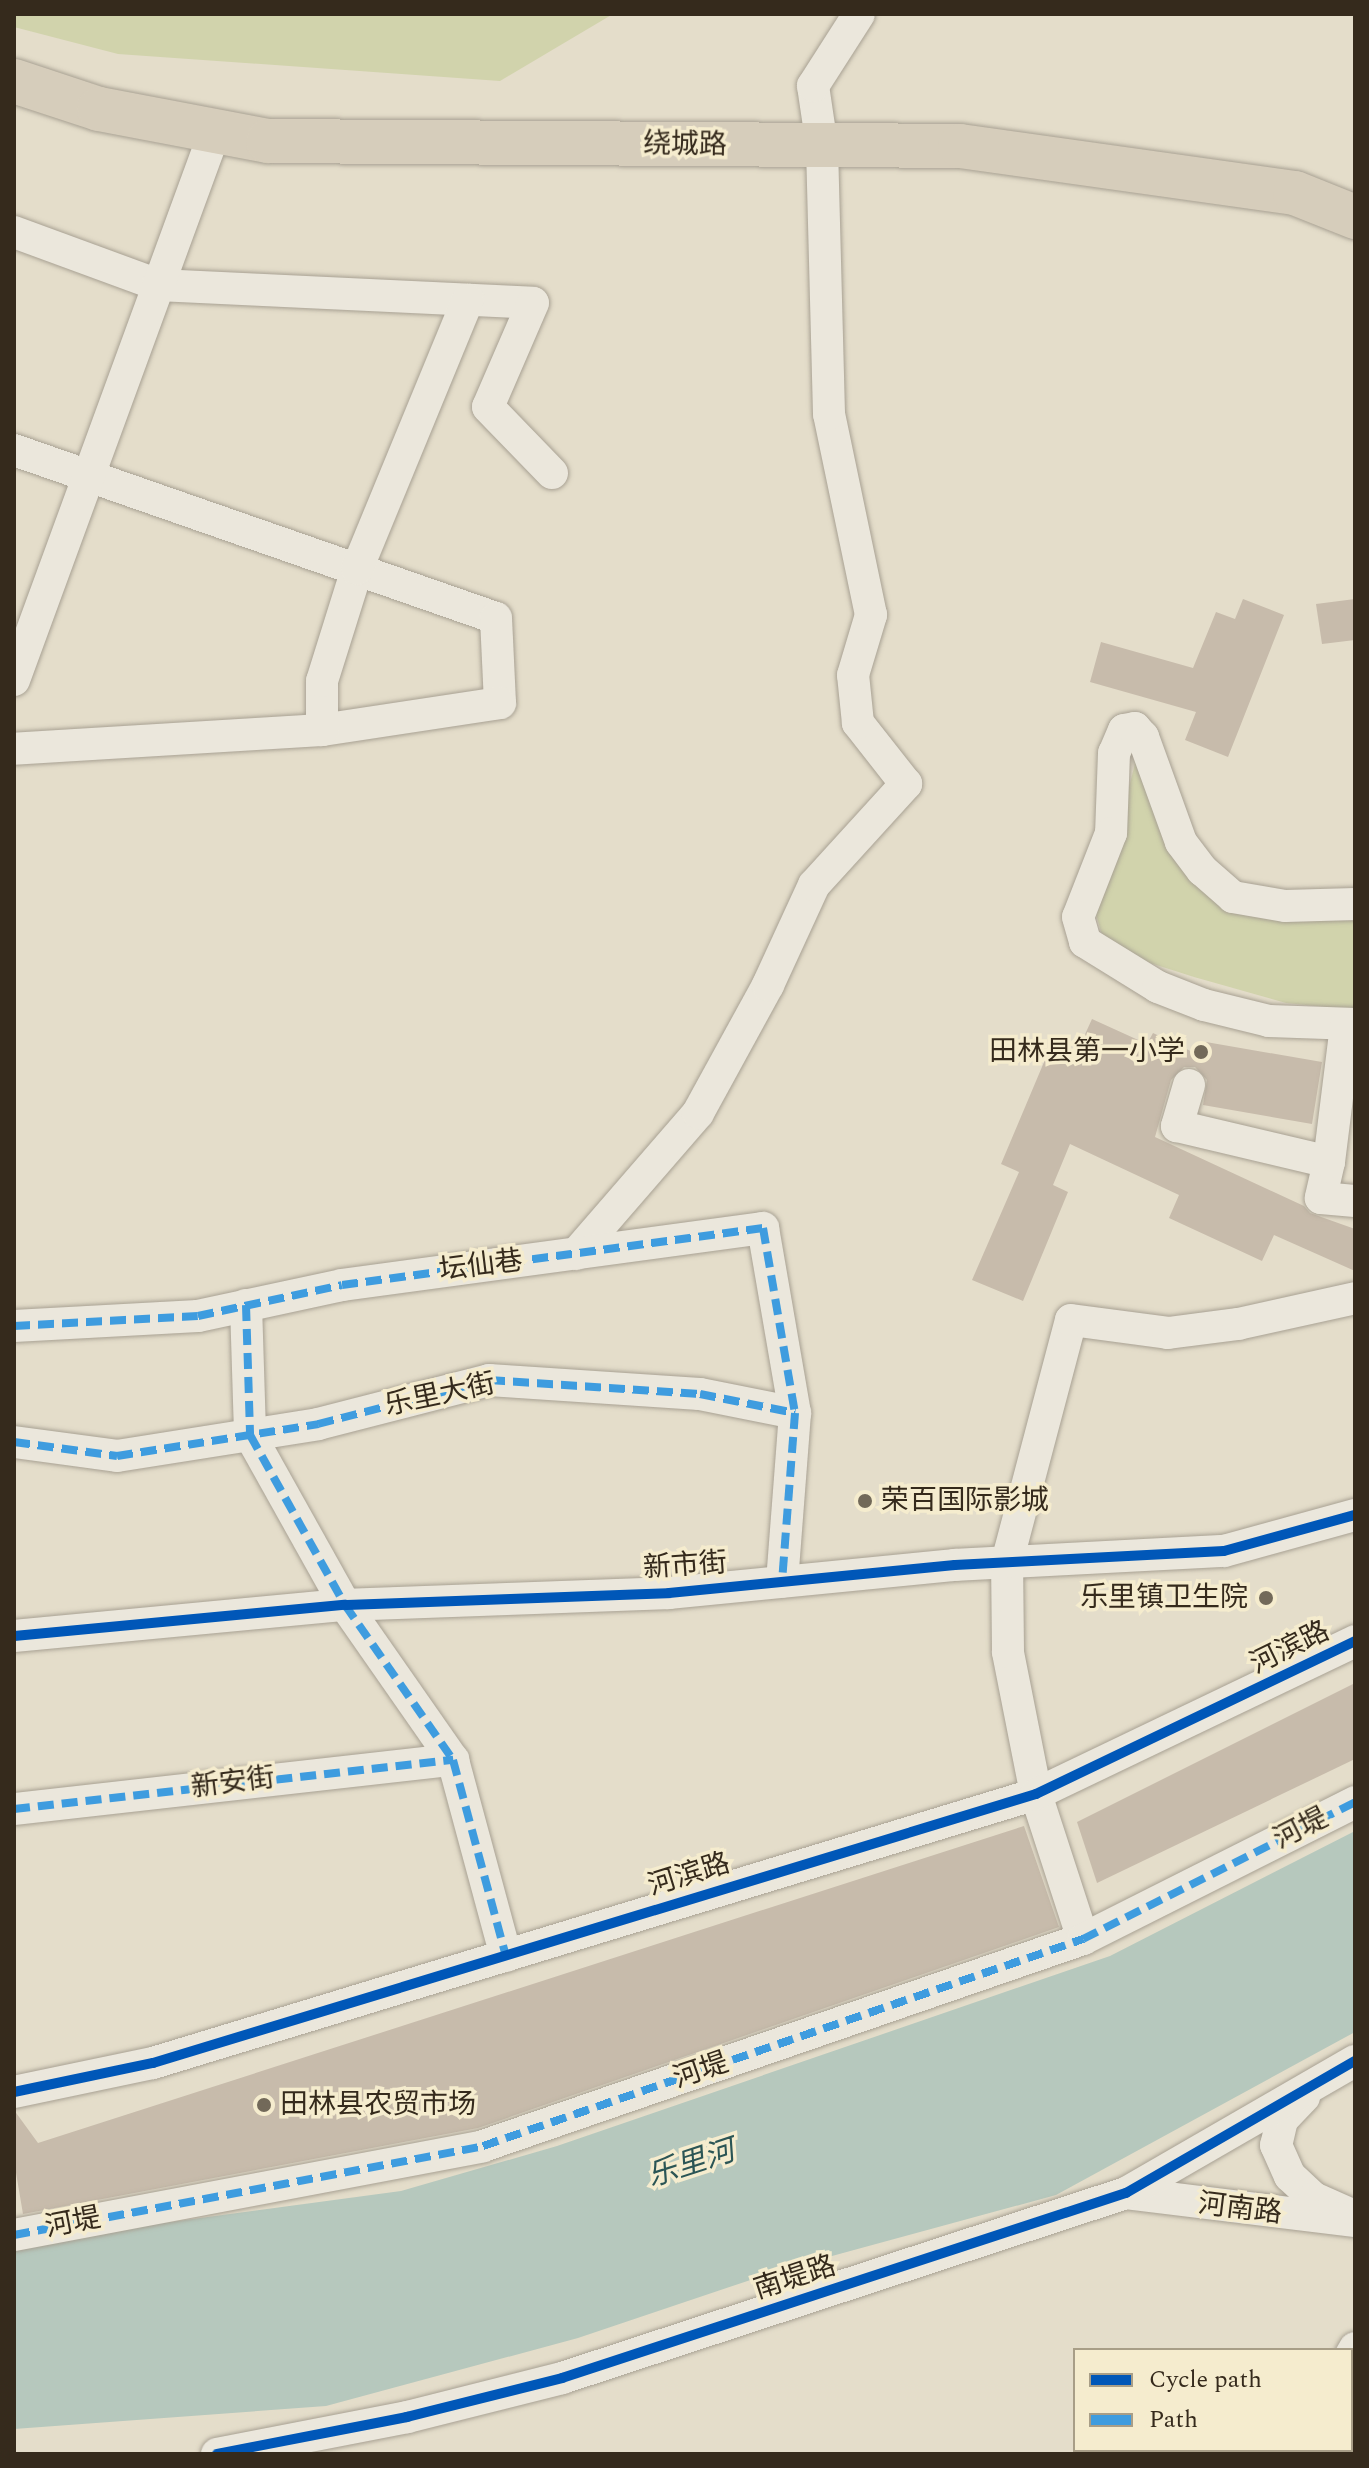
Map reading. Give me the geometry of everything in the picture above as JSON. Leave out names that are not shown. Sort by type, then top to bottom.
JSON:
[{"type":"highway","name":"绕城路","points":[[14,81],[99,109],[268,141],[960,146],[1125,166],[1295,193],[1355,217]]},
{"type":"street","points":[[576,1254],[698,1113],[768,985],[814,885],[906,784],[858,723],[853,675],[871,615],[829,414],[822,146],[813,86],[859,14]]},
{"type":"street","points":[[14,680],[215,131]]},
{"type":"street","points":[[14,232],[158,285],[533,303],[488,407],[552,473]]},
{"type":"street","points":[[322,730],[322,681],[357,569],[468,300]]},
{"type":"street","points":[[14,450],[496,618],[500,703],[322,730],[14,749]]},
{"type":"street","points":[[1355,904],[1285,906],[1233,897],[1202,870],[1181,842],[1143,737],[1135,728],[1124,730],[1114,753],[1111,833],[1078,917],[1085,942],[1158,987],[1204,1005],[1269,1021],[1350,1024],[1348,1065],[1321,1198],[1355,1201]]},
{"type":"street","points":[[1189,1085],[1177,1126],[1329,1162]]},
{"type":"street","name":"坛仙巷","points":[[14,1326],[198,1316],[342,1285],[763,1228],[795,1413]]},
{"type":"street","points":[[1083,1939],[1036,1794],[1008,1652],[1007,1562],[1071,1320],[1168,1333],[1238,1324],[1355,1298]]},
{"type":"street","points":[[246,1305],[250,1435],[345,1605],[453,1760],[506,1956]]},
{"type":"street","name":"乐里大街","points":[[14,1442],[117,1456],[318,1424],[489,1380],[700,1394],[795,1413]]},
{"type":"street","points":[[782,1582],[795,1413]]},
{"type":"street","name":"新市街","points":[[14,1636],[345,1605],[669,1593],[1007,1562],[1224,1551],[1355,1515]]},
{"type":"street","name":"河滨路","points":[[14,2092],[153,2063],[1036,1794],[1355,1641]]},
{"type":"street","name":"新安街","points":[[14,1809],[453,1760]]},
{"type":"street","name":"河堤","points":[[14,2235],[483,2146],[1083,1939],[1355,1802]]},
{"type":"street","name":"南堤路","points":[[217,2454],[407,2417],[562,2378],[1126,2193],[1355,2061]]},
{"type":"street","points":[[1320,2081],[1282,2120],[1276,2145],[1290,2176],[1314,2198],[1355,2218]]},
{"type":"street","name":"河南路","points":[[1126,2193],[1355,2218]]},
{"type":"green space","points":[[14,14],[613,14],[500,81],[118,54],[14,27]]},
{"type":"green space","points":[[1136,760],[1197,877],[1246,916],[1355,921],[1355,1010],[1286,1003],[1194,977],[1122,954],[1102,935],[1096,914]]},
{"type":"water","name":"乐里河","points":[[1355,1831],[1355,2032],[1056,2195],[777,2271],[578,2338],[326,2406],[14,2429],[14,2243],[401,2191],[557,2146],[1110,1956]]},
{"type":"building","points":[[1243,599],[1284,615],[1228,757],[1185,740],[1196,712],[1090,682],[1101,642],[1193,668],[1216,612],[1235,619]]},
{"type":"building","points":[[1355,599],[1355,640],[1322,644],[1316,604]]},
{"type":"building","points":[[1092,1019],[1147,1044],[1153,1033],[1203,1057],[1206,1042],[1322,1062],[1312,1124],[1203,1105],[1207,1080],[1195,1067],[1184,1067],[1171,1080],[1155,1137],[1304,1206],[1310,1213],[1355,1229],[1355,1271],[1274,1235],[1262,1261],[1169,1218],[1179,1195],[1070,1144],[1053,1185],[1068,1192],[1023,1301],[972,1280],[1019,1172],[1001,1164],[1047,1055],[1071,1065]]},
{"type":"building","points":[[1355,1683],[1355,1759],[1097,1883],[1077,1822]]},
{"type":"building","points":[[1024,1826],[1059,1927],[478,2128],[23,2214],[14,2161],[14,2110],[38,2143]]},
{"type":"marked path","points":[[14,1326],[198,1316],[342,1285],[763,1228],[795,1413]]},
{"type":"marked path","points":[[246,1305],[250,1435],[345,1605],[453,1760],[506,1956]]},
{"type":"marked path","points":[[14,1442],[117,1456],[318,1424],[489,1380],[700,1394],[795,1413],[782,1582]]},
{"type":"marked path","points":[[14,1809],[453,1760]]},
{"type":"marked path","points":[[14,2235],[483,2146],[1083,1939],[1355,1802]]},
{"type":"cycle path","points":[[14,1636],[345,1605],[669,1593],[955,1565],[1224,1551],[1355,1515]]},
{"type":"cycle path","points":[[14,2092],[153,2063],[1036,1794],[1355,1641]]},
{"type":"cycle path","points":[[217,2454],[407,2417],[562,2378],[1126,2193],[1355,2061]]},
{"type":"place","name":"田林县第一小学","points":[[1201,1052]]},
{"type":"place","name":"荣百国际影城","points":[[865,1501]]},
{"type":"place","name":"乐里镇卫生院","points":[[1266,1598]]},
{"type":"place","name":"田林县农贸市场","points":[[264,2105]]}]
